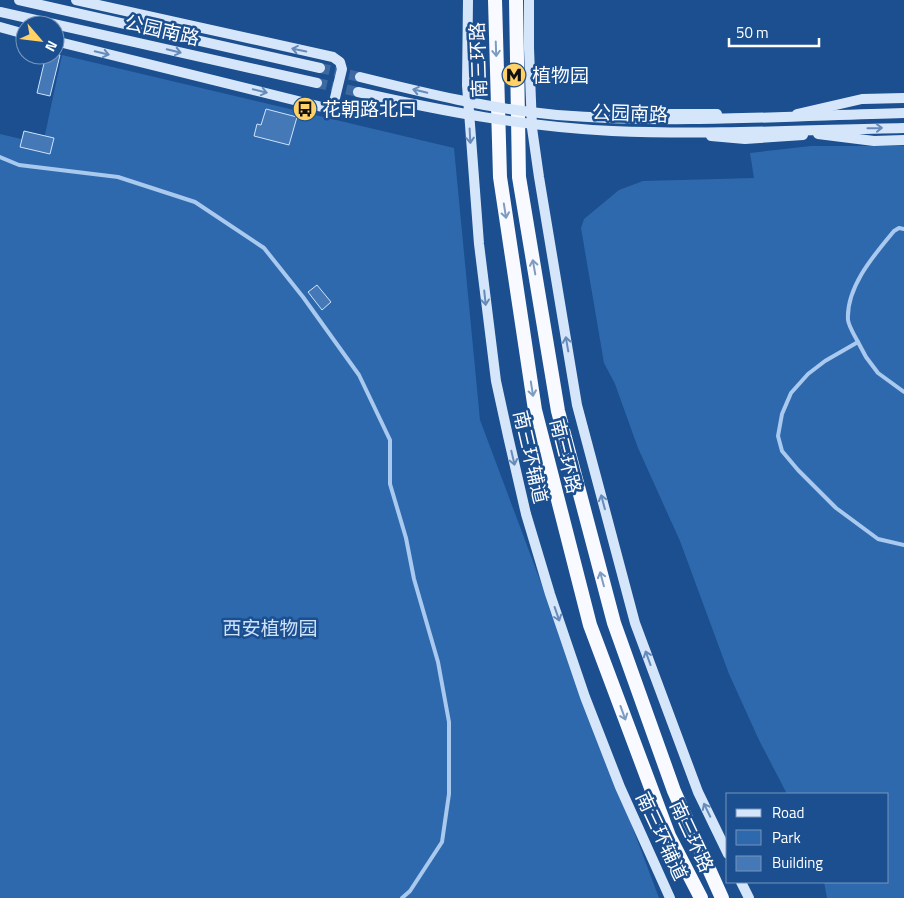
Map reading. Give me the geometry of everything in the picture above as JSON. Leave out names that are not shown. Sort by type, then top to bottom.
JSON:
[{"type":"highway","name":"南三环路","points":[[495,0],[500,177],[535,410],[590,625],[669,836],[701,898]]},
{"type":"highway","name":"南三环路","points":[[516,0],[519,177],[558,412],[614,624],[674,791],[722,898]]},
{"type":"main road","name":"公园南路","points":[[19,0],[320,68]]},
{"type":"main road","points":[[65,43],[322,107],[329,106],[334,102],[342,69],[340,62],[333,57],[76,0]]},
{"type":"main road","name":"南三环辅道","points":[[468,0],[467,85],[478,244],[496,381],[506,427],[526,514],[550,594],[585,697],[620,787],[670,898]]},
{"type":"main road","points":[[529,0],[532,128],[577,405],[633,613],[698,792],[726,850]]},
{"type":"main road","name":"公园南路","points":[[0,12],[317,83]]},
{"type":"main road","points":[[0,27],[15,31]]},
{"type":"main road","name":"公园南路","points":[[360,77],[452,98],[509,109],[556,115],[625,119],[904,113]]},
{"type":"main road","name":"公园南路","points":[[358,92],[430,109],[488,119],[611,130],[735,133],[904,128]]},
{"type":"main road","points":[[531,114],[798,114],[862,99],[904,98]]},
{"type":"main road","points":[[532,128],[745,139],[825,134],[874,141],[904,140]]},
{"type":"main road","points":[[742,883],[749,898]]},
{"type":"lane","points":[[0,157],[19,165],[118,177],[195,202],[264,248],[303,297],[359,375],[390,440],[390,484],[406,538],[414,579],[438,662],[449,722],[449,794],[442,842],[410,892],[402,898]]},
{"type":"lane","points":[[904,229],[894,230],[867,265],[855,287],[849,306],[848,322],[866,357],[878,373],[904,392]]},
{"type":"lane","points":[[858,342],[825,360],[790,393],[782,414],[778,436],[782,451],[836,508],[878,539],[904,545]]},
{"type":"green space","name":"西安植物园","points":[[65,56],[454,148],[480,420],[659,898],[0,898],[0,134],[43,144],[60,65],[65,65]]},
{"type":"green space","points":[[811,146],[904,146],[904,898],[827,898],[824,883],[889,883],[889,793],[786,793],[759,740],[729,674],[680,541],[638,448],[615,384],[604,363],[581,228],[584,219],[619,190],[643,181],[754,178],[750,153]]},
{"type":"building","points":[[44,65],[58,65],[50,96],[37,93]]},
{"type":"building","points":[[266,109],[297,117],[289,145],[254,136],[257,124],[261,125]]},
{"type":"building","points":[[24,131],[54,138],[50,154],[20,147]]},
{"type":"building","points":[[317,285],[331,302],[322,310],[308,292]]},
{"type":"tunnel","points":[[320,68],[360,77]]},
{"type":"tunnel","points":[[317,83],[358,92]]},
{"type":"place","name":"植物园","points":[[514,75]]},
{"type":"place","name":"花朝路北口","points":[[305,109]]}]
